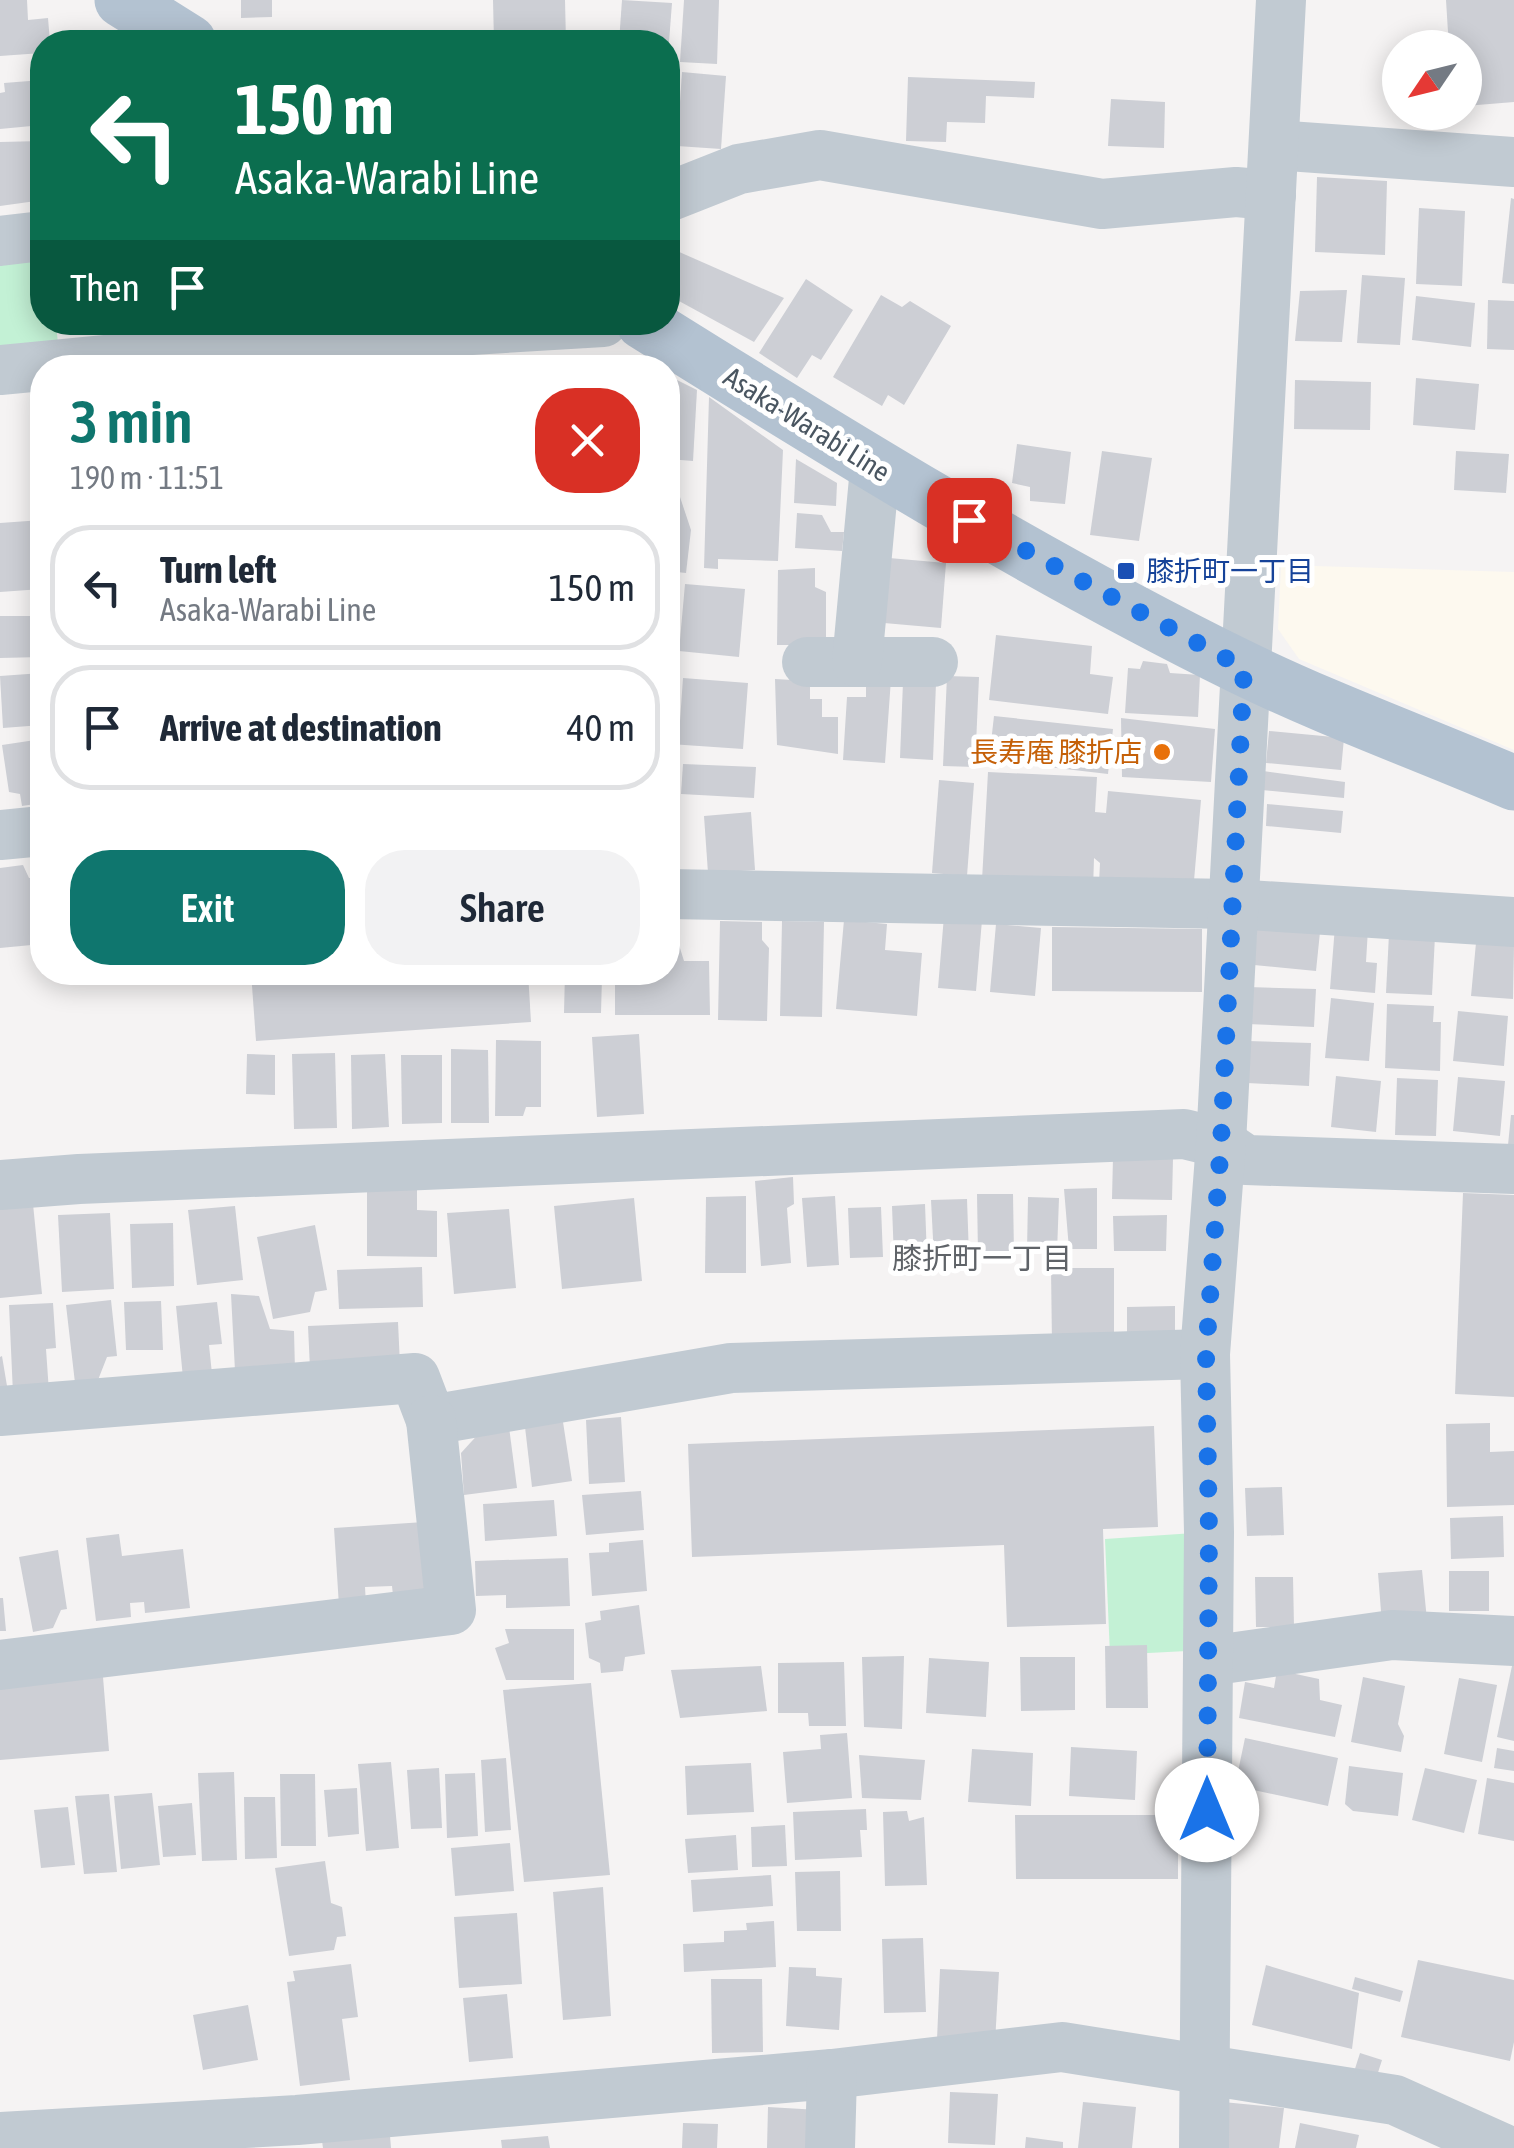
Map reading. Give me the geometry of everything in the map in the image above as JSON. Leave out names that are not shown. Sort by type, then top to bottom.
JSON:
[{"type":"main road","points":[[122,0],[170,30]]},
{"type":"main road","name":"Asaka-Warabi Line","points":[[663,335],[875,468],[1244,668],[1514,782]]},
{"type":"street","points":[[1204,2148],[1206,1354],[1221,1143],[1281,0]]},
{"type":"street","points":[[1274,145],[1514,162]]},
{"type":"street","points":[[680,192],[739,169],[820,155],[1102,204],[1236,192],[1271,195]]},
{"type":"street","points":[[0,241],[30,237]]},
{"type":"street","points":[[162,355],[323,340],[588,338]]},
{"type":"street","points":[[0,370],[30,367]]},
{"type":"street","points":[[857,662],[875,468]]},
{"type":"street","points":[[807,662],[933,662]]},
{"type":"street","points":[[0,836],[30,832]]},
{"type":"street","points":[[680,894],[1232,904],[1514,922]]},
{"type":"street","points":[[0,1186],[1184,1134],[1221,1143],[1246,1160],[1514,1169]]},
{"type":"street","points":[[431,1420],[732,1368],[1206,1354]]},
{"type":"street","points":[[0,1411],[415,1378],[431,1420],[451,1610],[0,1664]]},
{"type":"street","points":[[1208,1661],[1392,1635],[1514,1641]]},
{"type":"street","points":[[0,2136],[55,2140],[298,2134],[1062,2047],[1394,2100],[1502,2148]]},
{"type":"street","points":[[830,2148],[832,2074]]},
{"type":"shaded area","points":[[1281,565],[1514,572],[1514,750],[1299,659],[1278,629]]},
{"type":"green space","points":[[30,246],[30,335],[57,335],[58,344],[0,352],[0,250]]},
{"type":"green space","points":[[1209,1532],[1187,1651],[1110,1655],[1105,1539]]},
{"type":"building","points":[[0,0],[27,0],[28,20],[48,18],[49,30],[30,30],[30,54],[0,56]]},
{"type":"building","points":[[241,0],[272,0],[272,17],[241,18]]},
{"type":"building","points":[[493,0],[565,0],[566,30],[494,30]]},
{"type":"building","points":[[622,0],[672,3],[670,30],[620,30]]},
{"type":"building","points":[[684,0],[719,0],[717,64],[680,62]]},
{"type":"building","points":[[1446,0],[1514,0],[1514,102],[1482,105],[1482,30],[1448,30]]},
{"type":"building","points":[[682,72],[726,76],[721,149],[680,146]]},
{"type":"building","points":[[908,77],[1035,82],[1034,98],[986,96],[985,123],[947,122],[946,142],[906,141]]},
{"type":"building","points":[[30,81],[30,126],[0,129],[0,93],[5,92],[4,83]]},
{"type":"building","points":[[1111,99],[1165,102],[1164,148],[1108,146]]},
{"type":"building","points":[[30,141],[30,202],[0,206],[0,142]]},
{"type":"building","points":[[1317,177],[1387,181],[1385,255],[1315,252]]},
{"type":"building","points":[[1511,198],[1514,199],[1514,284],[1502,283]]},
{"type":"building","points":[[1419,208],[1465,211],[1462,286],[1416,284]]},
{"type":"building","points":[[680,252],[784,298],[754,342],[680,302]]},
{"type":"building","points":[[1362,275],[1405,278],[1400,345],[1357,343]]},
{"type":"building","points":[[806,279],[853,310],[821,360],[812,355],[797,378],[759,353]]},
{"type":"building","points":[[1347,290],[1342,342],[1295,341],[1300,291]]},
{"type":"building","points":[[881,295],[902,307],[910,301],[951,326],[904,405],[888,395],[882,406],[833,377]]},
{"type":"building","points":[[1416,296],[1475,303],[1471,347],[1412,340]]},
{"type":"building","points":[[1488,300],[1514,301],[1514,350],[1487,349]]},
{"type":"building","points":[[1416,378],[1479,384],[1475,430],[1413,425]]},
{"type":"building","points":[[1295,380],[1371,382],[1370,430],[1294,429]]},
{"type":"building","points":[[680,382],[697,390],[693,461],[680,460]]},
{"type":"building","points":[[709,397],[783,450],[778,561],[718,559],[718,569],[704,568]]},
{"type":"building","points":[[1017,444],[1071,452],[1065,504],[1030,501],[1030,487],[1012,483]]},
{"type":"building","points":[[1102,451],[1152,458],[1139,541],[1090,535]]},
{"type":"building","points":[[1456,451],[1509,454],[1506,493],[1454,490]]},
{"type":"building","points":[[796,459],[837,483],[836,506],[794,503]]},
{"type":"building","points":[[680,497],[691,530],[686,573],[680,572]]},
{"type":"building","points":[[797,513],[822,515],[831,532],[844,532],[842,551],[795,548]]},
{"type":"building","points":[[30,521],[30,590],[0,592],[0,523]]},
{"type":"building","points":[[889,558],[946,563],[941,628],[884,623]]},
{"type":"building","points":[[815,568],[815,587],[826,592],[826,645],[777,645],[778,570]]},
{"type":"building","points":[[685,584],[745,589],[739,657],[680,651]]},
{"type":"building","points":[[0,616],[30,616],[30,657],[0,658]]},
{"type":"building","points":[[996,635],[1092,646],[1090,674],[1113,677],[1108,714],[989,700]]},
{"type":"building","points":[[1143,661],[1167,664],[1170,673],[1200,675],[1198,717],[1125,713],[1128,668],[1140,669]]},
{"type":"building","points":[[30,674],[30,726],[3,728],[0,676]]},
{"type":"building","points":[[947,676],[979,677],[975,767],[943,766]]},
{"type":"building","points":[[866,677],[891,679],[885,763],[843,760],[847,697],[866,697]]},
{"type":"building","points":[[683,678],[748,683],[743,749],[680,745]]},
{"type":"building","points":[[775,679],[810,681],[810,699],[822,699],[822,717],[838,717],[838,754],[777,745]]},
{"type":"building","points":[[903,682],[936,683],[933,760],[900,758]]},
{"type":"building","points":[[994,716],[1113,729],[1108,774],[989,760]]},
{"type":"building","points":[[1121,718],[1215,729],[1211,782],[1122,777]]},
{"type":"building","points":[[1269,731],[1344,738],[1341,770],[1266,763]]},
{"type":"building","points":[[30,741],[30,805],[22,806],[20,794],[9,792],[2,745]]},
{"type":"building","points":[[683,764],[756,767],[754,798],[681,794]]},
{"type":"building","points":[[1263,771],[1345,782],[1344,798],[1262,790]]},
{"type":"building","points":[[988,772],[1097,777],[1095,812],[1106,813],[1108,791],[1201,800],[1193,892],[1099,883],[1100,863],[1094,858],[1093,890],[982,880]]},
{"type":"building","points":[[939,780],[974,783],[967,876],[932,873]]},
{"type":"building","points":[[1267,804],[1343,811],[1341,833],[1266,826]]},
{"type":"building","points":[[751,812],[755,870],[708,873],[704,816]]},
{"type":"building","points":[[23,865],[30,878],[30,945],[0,948],[0,868]]},
{"type":"building","points":[[944,916],[982,920],[976,991],[938,988]]},
{"type":"building","points":[[844,920],[887,924],[885,950],[922,953],[917,1016],[836,1009]]},
{"type":"building","points":[[720,921],[762,922],[762,940],[769,948],[767,1021],[718,1020]]},
{"type":"building","points":[[782,921],[824,922],[822,1017],[780,1016]]},
{"type":"building","points":[[996,924],[1041,928],[1035,996],[990,992]]},
{"type":"building","points":[[1335,926],[1368,929],[1366,962],[1377,963],[1375,993],[1330,989]]},
{"type":"building","points":[[1052,927],[1202,929],[1202,992],[1052,991]]},
{"type":"building","points":[[1257,927],[1320,932],[1316,971],[1254,965]]},
{"type":"building","points":[[1389,934],[1435,936],[1432,995],[1386,993]]},
{"type":"building","points":[[1476,943],[1514,946],[1513,999],[1471,996]]},
{"type":"building","points":[[680,948],[684,961],[709,961],[710,1015],[615,1015],[615,985],[680,985]]},
{"type":"building","points":[[252,985],[529,985],[531,1022],[256,1041]]},
{"type":"building","points":[[565,985],[602,985],[601,1013],[564,1013]]},
{"type":"building","points":[[1248,987],[1316,989],[1314,1027],[1247,1024]]},
{"type":"building","points":[[1331,998],[1374,1003],[1369,1061],[1325,1058]]},
{"type":"building","points":[[1387,1004],[1434,1006],[1433,1022],[1441,1022],[1440,1071],[1385,1068]]},
{"type":"building","points":[[1458,1011],[1508,1016],[1504,1066],[1453,1061]]},
{"type":"building","points":[[639,1034],[644,1114],[597,1117],[592,1037]]},
{"type":"building","points":[[496,1040],[541,1041],[541,1107],[526,1107],[523,1116],[495,1116]]},
{"type":"building","points":[[1248,1041],[1311,1043],[1309,1086],[1247,1083]]},
{"type":"building","points":[[451,1049],[488,1050],[489,1123],[451,1123]]},
{"type":"building","points":[[335,1053],[337,1128],[294,1129],[292,1054]]},
{"type":"building","points":[[247,1054],[275,1055],[275,1095],[246,1094]]},
{"type":"building","points":[[385,1054],[389,1127],[352,1129],[351,1055]]},
{"type":"building","points":[[401,1055],[442,1055],[442,1123],[402,1124]]},
{"type":"building","points":[[1336,1076],[1381,1081],[1376,1132],[1331,1127]]},
{"type":"building","points":[[1458,1077],[1505,1081],[1500,1136],[1453,1131]]},
{"type":"building","points":[[1397,1078],[1438,1080],[1436,1136],[1395,1135]]},
{"type":"building","points":[[1514,1115],[1514,1146],[1508,1145]]},
{"type":"building","points":[[1113,1157],[1173,1158],[1172,1200],[1112,1199]]},
{"type":"building","points":[[793,1177],[794,1204],[787,1208],[791,1263],[761,1266],[755,1181]]},
{"type":"building","points":[[367,1187],[417,1188],[417,1210],[437,1211],[437,1257],[367,1256]]},
{"type":"building","points":[[1097,1188],[1097,1249],[1069,1249],[1064,1189]]},
{"type":"building","points":[[1463,1193],[1514,1195],[1514,1397],[1455,1394]]},
{"type":"building","points":[[977,1194],[1013,1194],[1014,1254],[978,1254]]},
{"type":"building","points":[[746,1196],[746,1273],[705,1273],[706,1197]]},
{"type":"building","points":[[835,1196],[839,1265],[807,1267],[802,1198]]},
{"type":"building","points":[[1028,1197],[1059,1198],[1057,1252],[1027,1251]]},
{"type":"building","points":[[634,1198],[642,1281],[562,1289],[554,1206]]},
{"type":"building","points":[[967,1199],[969,1256],[934,1258],[931,1200]]},
{"type":"building","points":[[33,1204],[42,1294],[0,1298],[0,1208]]},
{"type":"building","points":[[925,1204],[927,1258],[894,1259],[892,1206]]},
{"type":"building","points":[[235,1206],[243,1280],[197,1285],[188,1210]]},
{"type":"building","points":[[881,1207],[883,1257],[850,1258],[848,1208]]},
{"type":"building","points":[[509,1209],[516,1288],[454,1294],[447,1213]]},
{"type":"building","points":[[110,1213],[114,1289],[62,1292],[58,1215]]},
{"type":"building","points":[[1167,1215],[1166,1251],[1114,1251],[1113,1216]]},
{"type":"building","points":[[173,1223],[174,1286],[132,1288],[130,1224]]},
{"type":"building","points":[[315,1225],[327,1290],[315,1292],[310,1312],[273,1319],[257,1237]]},
{"type":"building","points":[[422,1267],[423,1307],[339,1309],[337,1270]]},
{"type":"building","points":[[1051,1268],[1114,1268],[1114,1344],[1052,1344]]},
{"type":"building","points":[[231,1294],[259,1296],[270,1329],[294,1331],[295,1371],[235,1371]]},
{"type":"building","points":[[111,1300],[117,1356],[107,1357],[98,1380],[75,1383],[66,1305]]},
{"type":"building","points":[[161,1301],[163,1350],[126,1350],[124,1302]]},
{"type":"building","points":[[217,1302],[222,1344],[209,1345],[212,1374],[183,1378],[176,1306]]},
{"type":"building","points":[[53,1303],[56,1348],[46,1349],[49,1392],[13,1394],[9,1305]]},
{"type":"building","points":[[1175,1306],[1175,1342],[1127,1342],[1127,1307]]},
{"type":"building","points":[[398,1322],[400,1365],[310,1369],[308,1326]]},
{"type":"building","points":[[0,1357],[8,1392],[0,1393]]},
{"type":"building","points":[[621,1417],[625,1482],[589,1484],[586,1420]]},
{"type":"building","points":[[563,1422],[572,1481],[532,1487],[525,1427]]},
{"type":"building","points":[[1490,1423],[1490,1452],[1514,1451],[1514,1505],[1447,1507],[1446,1424]]},
{"type":"building","points":[[1154,1426],[1158,1527],[1103,1529],[1106,1624],[1007,1627],[1004,1545],[692,1557],[688,1444]]},
{"type":"building","points":[[509,1427],[517,1488],[464,1495],[461,1453],[482,1430]]},
{"type":"building","points":[[1282,1487],[1284,1535],[1247,1536],[1245,1488]]},
{"type":"building","points":[[641,1491],[644,1530],[586,1535],[582,1495]]},
{"type":"building","points":[[554,1500],[557,1536],[485,1541],[483,1504]]},
{"type":"building","points":[[1503,1516],[1504,1557],[1451,1559],[1450,1518]]},
{"type":"building","points":[[424,1522],[429,1602],[394,1605],[392,1586],[365,1587],[366,1605],[339,1606],[334,1528]]},
{"type":"building","points":[[119,1534],[122,1556],[183,1549],[190,1608],[145,1613],[144,1602],[130,1603],[131,1617],[96,1621],[86,1538]]},
{"type":"building","points":[[643,1540],[647,1591],[592,1596],[589,1553],[609,1552],[609,1543]]},
{"type":"building","points":[[58,1550],[67,1609],[61,1610],[53,1628],[33,1632],[19,1557]]},
{"type":"building","points":[[568,1558],[570,1606],[506,1608],[506,1595],[476,1596],[475,1561]]},
{"type":"building","points":[[1422,1570],[1427,1620],[1382,1624],[1378,1573]]},
{"type":"building","points":[[1449,1571],[1489,1571],[1489,1611],[1449,1611]]},
{"type":"building","points":[[1255,1577],[1293,1577],[1294,1627],[1256,1627]]},
{"type":"building","points":[[3,1598],[6,1631],[0,1631]]},
{"type":"building","points":[[639,1605],[645,1654],[625,1657],[623,1671],[601,1673],[600,1663],[589,1658],[585,1623],[601,1620],[600,1611]]},
{"type":"building","points":[[505,1629],[574,1629],[574,1680],[506,1680],[495,1648],[509,1643]]},
{"type":"building","points":[[1147,1645],[1148,1708],[1106,1708],[1105,1646]]},
{"type":"building","points":[[904,1656],[902,1729],[864,1727],[862,1657]]},
{"type":"building","points":[[1020,1657],[1075,1657],[1075,1710],[1021,1711]]},
{"type":"building","points":[[929,1658],[989,1662],[986,1717],[926,1713]]},
{"type":"building","points":[[844,1662],[846,1726],[809,1726],[808,1713],[778,1713],[778,1663]]},
{"type":"building","points":[[761,1666],[767,1711],[680,1718],[671,1670]]},
{"type":"building","points":[[1514,1666],[1514,1741],[1497,1737]]},
{"type":"building","points":[[1277,1670],[1319,1679],[1320,1700],[1342,1705],[1335,1737],[1239,1718],[1245,1682],[1274,1688]]},
{"type":"building","points":[[103,1677],[109,1751],[0,1760],[0,1686]]},
{"type":"building","points":[[1363,1677],[1405,1686],[1398,1724],[1404,1736],[1401,1752],[1351,1742]]},
{"type":"building","points":[[1459,1678],[1497,1685],[1482,1762],[1444,1754]]},
{"type":"building","points":[[591,1683],[610,1875],[524,1882],[503,1690]]},
{"type":"building","points":[[847,1733],[852,1798],[787,1803],[783,1752],[821,1749],[820,1735]]},
{"type":"building","points":[[1245,1738],[1338,1758],[1328,1806],[1235,1786]]},
{"type":"building","points":[[1071,1747],[1137,1751],[1135,1800],[1069,1796]]},
{"type":"building","points":[[1497,1748],[1514,1751],[1514,1771],[1494,1768]]},
{"type":"building","points":[[972,1749],[1033,1753],[1031,1806],[968,1802]]},
{"type":"building","points":[[859,1755],[925,1760],[921,1800],[862,1798]]},
{"type":"building","points":[[506,1758],[511,1830],[485,1832],[481,1760]]},
{"type":"building","points":[[391,1762],[399,1848],[366,1851],[358,1764]]},
{"type":"building","points":[[751,1763],[754,1812],[687,1815],[685,1766]]},
{"type":"building","points":[[1349,1766],[1403,1773],[1398,1816],[1353,1811],[1345,1804]]},
{"type":"building","points":[[439,1768],[442,1828],[411,1829],[407,1770]]},
{"type":"building","points":[[1425,1768],[1477,1780],[1464,1833],[1412,1820]]},
{"type":"building","points":[[234,1772],[237,1860],[202,1861],[198,1773]]},
{"type":"building","points":[[475,1773],[478,1836],[447,1838],[445,1774]]},
{"type":"building","points":[[280,1774],[315,1774],[316,1846],[281,1846]]},
{"type":"building","points":[[1487,1778],[1514,1783],[1514,1841],[1478,1834]]},
{"type":"building","points":[[357,1788],[359,1834],[328,1837],[324,1790]]},
{"type":"building","points":[[152,1793],[160,1865],[121,1869],[114,1796]]},
{"type":"building","points":[[109,1794],[117,1872],[84,1874],[75,1796]]},
{"type":"building","points":[[244,1797],[275,1797],[277,1858],[245,1859]]},
{"type":"building","points":[[192,1803],[196,1855],[163,1857],[158,1806]]},
{"type":"building","points":[[68,1807],[75,1865],[41,1868],[34,1810]]},
{"type":"building","points":[[866,1809],[867,1830],[860,1830],[862,1857],[795,1860],[793,1812]]},
{"type":"building","points":[[907,1811],[909,1821],[924,1817],[927,1885],[885,1886],[883,1812]]},
{"type":"building","points":[[1015,1815],[1165,1815],[1165,1842],[1178,1841],[1178,1879],[1016,1879]]},
{"type":"building","points":[[785,1825],[787,1866],[752,1867],[751,1827]]},
{"type":"building","points":[[736,1835],[738,1870],[688,1873],[685,1839]]},
{"type":"building","points":[[510,1843],[514,1891],[455,1896],[451,1848]]},
{"type":"building","points":[[325,1861],[331,1903],[342,1907],[346,1936],[337,1937],[334,1950],[289,1956],[275,1868]]},
{"type":"building","points":[[840,1871],[841,1931],[797,1931],[795,1872]]},
{"type":"building","points":[[771,1875],[773,1906],[693,1912],[691,1880]]},
{"type":"building","points":[[603,1887],[611,2016],[563,2020],[553,1892]]},
{"type":"building","points":[[517,1913],[522,1984],[459,1988],[454,1917]]},
{"type":"building","points":[[774,1921],[776,1967],[684,1972],[683,1944],[724,1942],[724,1931],[747,1930],[746,1923]]},
{"type":"building","points":[[923,1938],[926,2012],[884,2013],[882,1939]]},
{"type":"building","points":[[1418,1960],[1514,1980],[1514,2042],[1510,2061],[1401,2037]]},
{"type":"building","points":[[351,1964],[358,2017],[342,2019],[350,2080],[300,2086],[287,1982],[295,1981],[293,1971]]},
{"type":"building","points":[[1266,1965],[1359,1993],[1352,2049],[1252,2025]]},
{"type":"building","points":[[789,1967],[816,1968],[816,1976],[842,1978],[839,2030],[786,2026]]},
{"type":"building","points":[[940,1969],[999,1972],[995,2043],[937,2040]]},
{"type":"building","points":[[1355,1977],[1403,1991],[1400,2002],[1352,1989]]},
{"type":"building","points":[[711,1979],[762,1979],[763,2052],[712,2053]]},
{"type":"building","points":[[507,1994],[513,2058],[469,2062],[463,1998]]},
{"type":"building","points":[[248,2005],[258,2060],[203,2070],[193,2015]]},
{"type":"building","points":[[1360,2053],[1382,2060],[1375,2082],[1353,2075]]},
{"type":"building","points":[[950,2092],[998,2094],[995,2145],[948,2143]]},
{"type":"building","points":[[1083,2102],[1136,2107],[1132,2148],[1078,2148]]},
{"type":"building","points":[[1223,2102],[1284,2108],[1279,2148],[1223,2148]]},
{"type":"building","points":[[768,2107],[819,2110],[817,2148],[767,2148]]},
{"type":"building","points":[[683,2123],[718,2124],[717,2148],[682,2148]]},
{"type":"building","points":[[1300,2123],[1359,2135],[1356,2148],[1295,2148]]},
{"type":"building","points":[[390,2136],[391,2148],[323,2148],[322,2141]]},
{"type":"building","points":[[548,2136],[550,2148],[502,2148],[501,2140]]},
{"type":"building","points":[[1026,2137],[1063,2142],[1063,2148],[1025,2148]]},
{"type":"place","name":"膝折町一丁目","points":[[1126,571]]},
{"type":"place","name":"長寿庵 膝折店","points":[[1162,752]]},
{"type":"district","name":"膝折町一丁目","points":[[982,1259]]},
{"type":"route","points":[[969,520],[1244,668],[1221,1143],[1206,1354],[1207,1810]]}]
